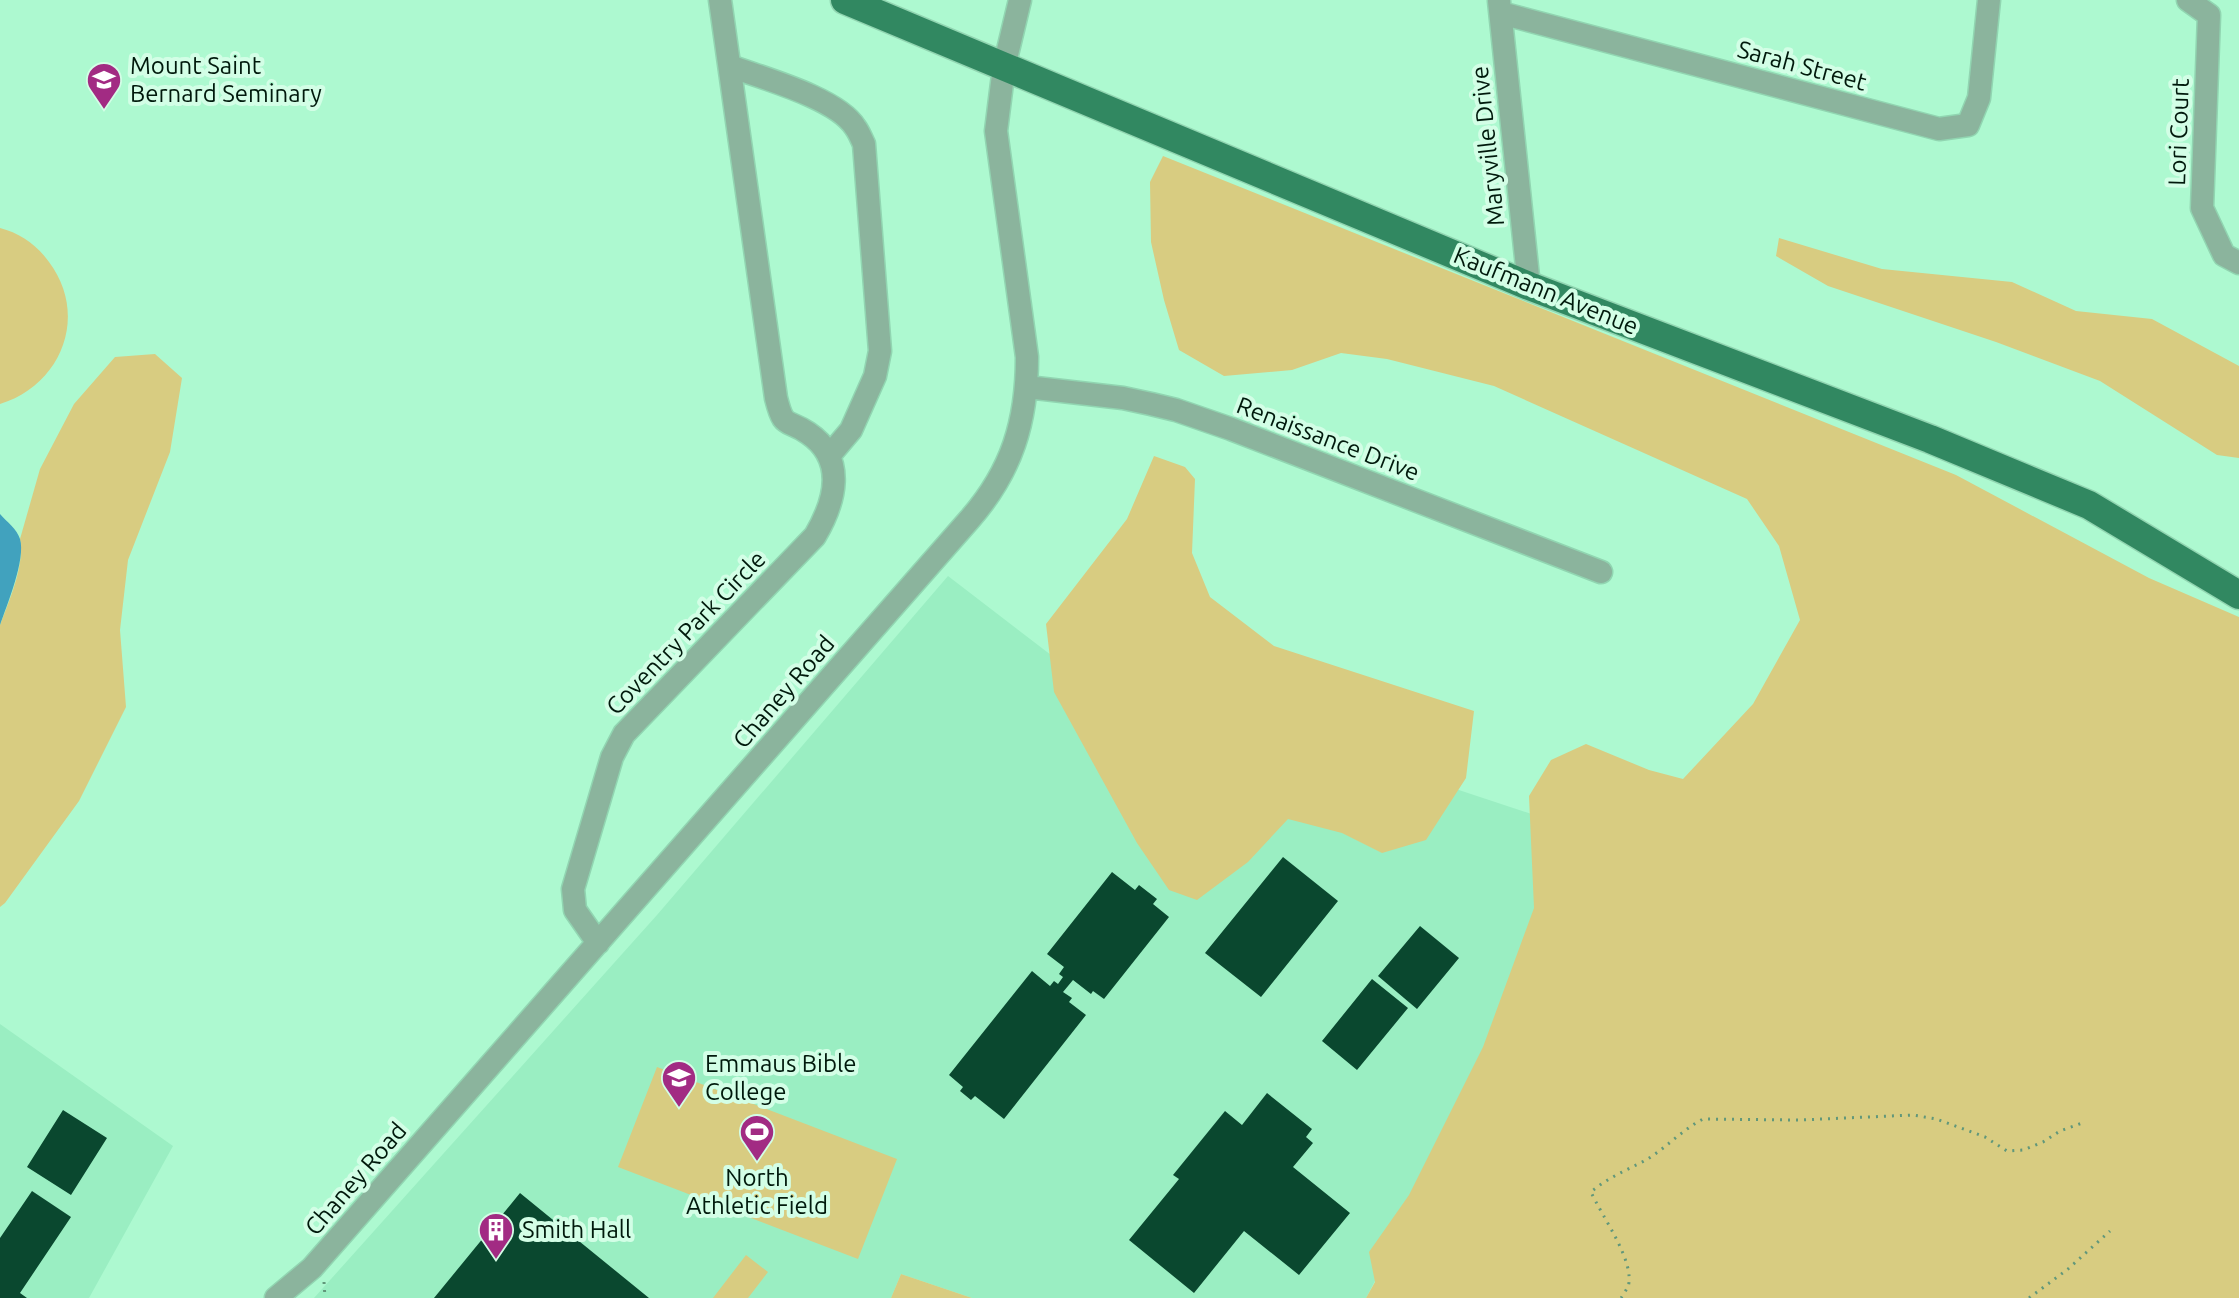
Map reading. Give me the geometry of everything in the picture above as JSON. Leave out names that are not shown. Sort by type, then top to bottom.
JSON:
[{"type":"main road","name":"Kaufmann Avenue","points":[[845,0],[1529,286],[1930,439],[2089,505],[2239,595]]},
{"type":"street","points":[[720,0],[776,398],[781,417],[791,426],[806,431],[823,445],[829,456],[851,430],[875,376],[880,351],[864,144],[854,124],[829,105],[730,66]]},
{"type":"street","name":"Chaney Road","points":[[276,1298],[312,1268],[982,505],[997,483],[1013,450],[1027,387],[1027,357],[996,131],[1004,67],[1020,0]]},
{"type":"street","name":"Sarah Street","points":[[1500,6],[1939,129],[1968,125],[1979,98],[1989,0]]},
{"type":"street","name":"Lori Court","points":[[2188,0],[2209,15],[2202,208],[2224,255],[2239,263]]},
{"type":"street","name":"Maryville Drive","points":[[1500,6],[1529,286]]},
{"type":"street","name":"Renaissance Drive","points":[[1027,387],[1123,398],[1176,410],[1601,572]]},
{"type":"street","name":"Coventry Park Circle","points":[[598,943],[575,910],[573,889],[612,757],[624,734],[815,536],[825,518],[834,485],[829,456]]},
{"type":"path","points":[[1621,1298],[1628,1288],[1629,1275],[1623,1255],[1591,1192],[1601,1183],[1661,1150],[1703,1119],[1800,1120],[1913,1115],[1936,1119],[1985,1137],[2007,1151],[2023,1150],[2085,1122]]},
{"type":"path","points":[[2029,1298],[2068,1269],[2110,1231]]},
{"type":"path","points":[[324,1282],[325,1298]]},
{"type":"shaded area","points":[[1163,156],[1956,475],[2149,578],[2239,617],[2239,1298],[1366,1298],[1375,1282],[1369,1252],[1409,1195],[1483,1047],[1534,908],[1529,796],[1551,760],[1586,744],[1649,770],[1683,779],[1753,704],[1800,620],[1779,546],[1747,499],[1494,386],[1387,359],[1341,353],[1292,370],[1224,376],[1179,350],[1151,242],[1150,182]]},
{"type":"shaded area","points":[[0,228],[28,240],[49,262],[61,283],[67,304],[67,325],[63,346],[53,365],[22,395],[0,404]]},
{"type":"shaded area","points":[[1779,238],[1882,269],[2012,282],[2076,311],[2152,319],[2239,366],[2239,458],[2217,455],[2100,381],[1996,342],[1828,286],[1776,256]]},
{"type":"shaded area","points":[[155,354],[182,378],[170,452],[128,560],[120,630],[126,707],[79,801],[0,907],[0,625],[18,571],[20,539],[40,469],[74,404],[115,357]]},
{"type":"shaded area","points":[[1154,456],[1185,467],[1195,479],[1192,553],[1210,597],[1274,646],[1474,711],[1466,778],[1426,840],[1382,853],[1342,833],[1288,819],[1248,862],[1197,900],[1169,890],[1137,843],[1054,692],[1046,624],[1127,519]]},
{"type":"shaded area","points":[[948,576],[1051,655],[1607,839],[1366,1298],[972,1298],[901,1274],[891,1298],[314,1298],[657,915]]},
{"type":"shaded area","points":[[0,1024],[173,1146],[89,1298],[0,1298]]},
{"type":"shaded area","name":"North Athletic Field","points":[[657,1067],[897,1159],[858,1259],[618,1167]]},
{"type":"shaded area","points":[[746,1255],[768,1272],[748,1298],[713,1298]]},
{"type":"shaded area","points":[[901,1274],[972,1298],[891,1298]]},
{"type":"water","points":[[0,514],[17,532],[21,548],[15,582],[0,625]]},
{"type":"building","points":[[1283,857],[1338,901],[1261,997],[1205,953]]},
{"type":"building","points":[[1112,872],[1135,890],[1139,885],[1157,899],[1153,904],[1169,917],[1104,999],[1093,991],[1091,994],[1073,980],[1063,992],[1072,998],[1069,1002],[1086,1015],[1004,1119],[975,1096],[971,1100],[960,1091],[963,1087],[949,1075],[1032,971],[1050,986],[1054,981],[1058,984],[1064,967],[1047,954]]},
{"type":"building","points":[[1420,926],[1459,958],[1417,1009],[1378,976]]},
{"type":"building","points":[[1372,979],[1408,1008],[1357,1070],[1322,1041]]},
{"type":"building","points":[[1267,1093],[1312,1129],[1306,1137],[1313,1143],[1293,1167],[1350,1213],[1299,1275],[1244,1231],[1194,1293],[1129,1240],[1179,1179],[1173,1175],[1225,1111],[1242,1125]]},
{"type":"building","points":[[63,1110],[107,1138],[71,1195],[27,1167]]},
{"type":"building","points":[[32,1191],[71,1217],[20,1293],[27,1298],[0,1298],[0,1238]]},
{"type":"building","points":[[520,1193],[558,1224],[649,1298],[434,1298]]},
{"type":"place","name":"Mount Saint Bernard Seminary","points":[[104,111]]},
{"type":"place","name":"Emmaus Bible College","points":[[679,1109]]},
{"type":"place","name":"North Athletic Field","points":[[757,1163]]},
{"type":"place","name":"Smith Hall","points":[[496,1261]]}]
